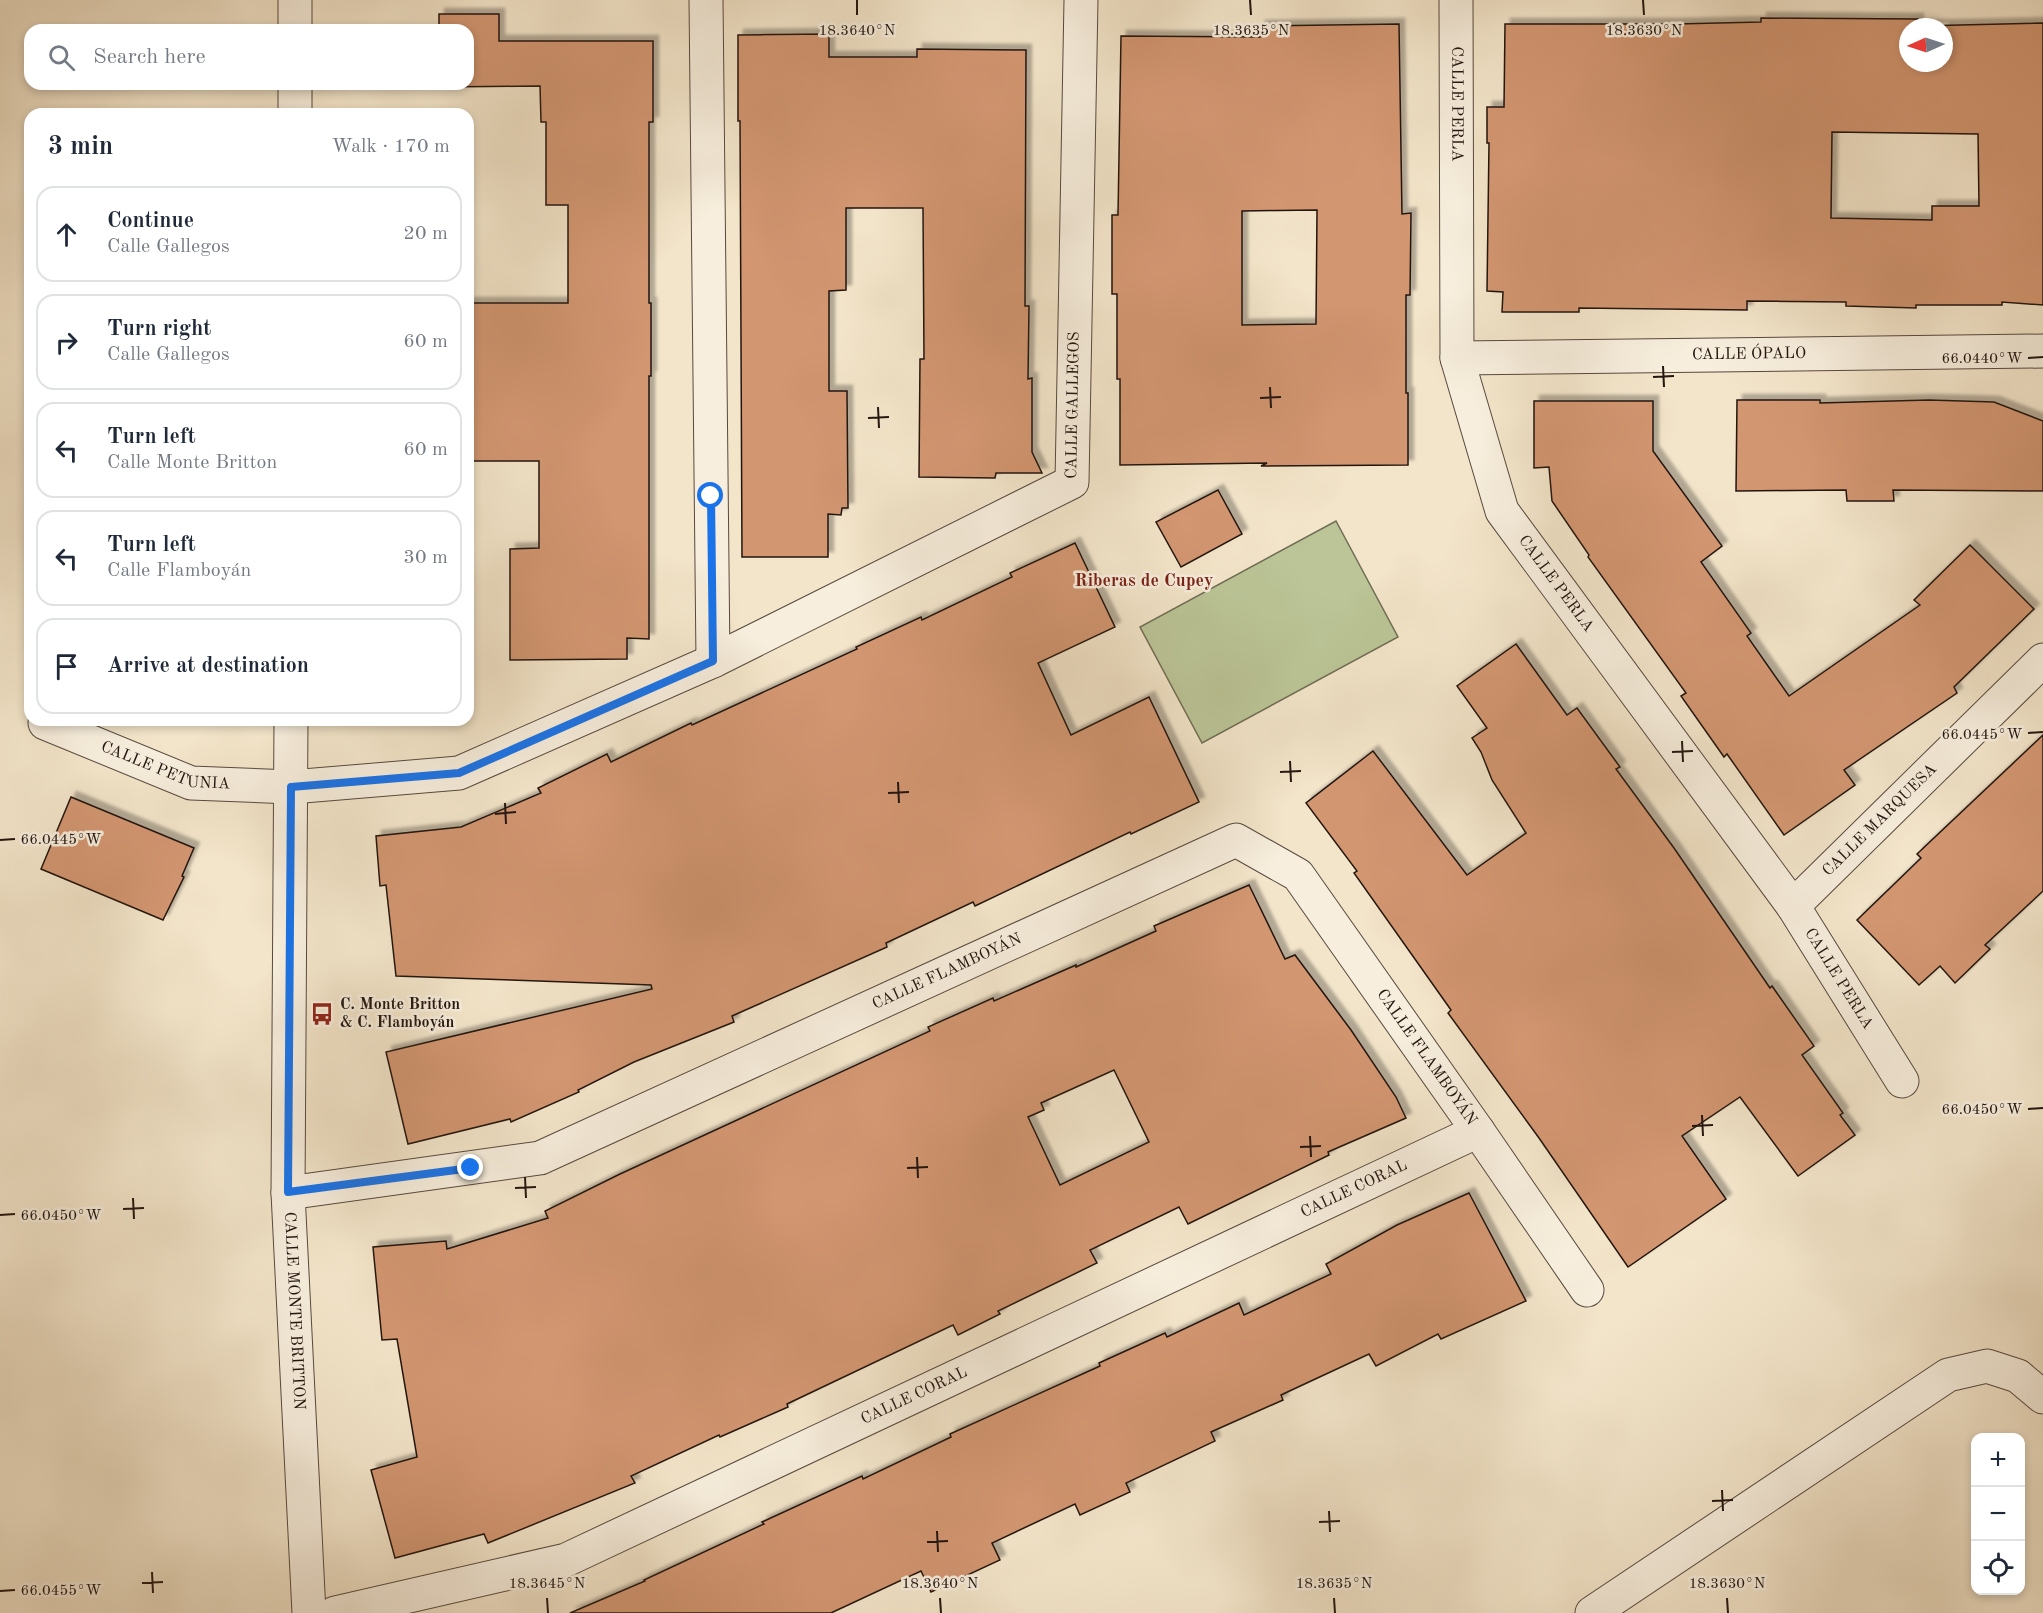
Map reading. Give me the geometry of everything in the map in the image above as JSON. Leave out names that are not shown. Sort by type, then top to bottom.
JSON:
[{"type":"street","points":[[295,24],[296,0]]},
{"type":"street","points":[[706,0],[713,661]]},
{"type":"street","name":"CALLE GALLEGOS","points":[[291,787],[459,773],[713,661],[1072,482],[1081,0]]},
{"type":"street","name":"CALLE PERLA","points":[[1456,0],[1457,358],[1502,511],[1793,906],[1902,1081]]},
{"type":"street","points":[[295,90],[295,108]]},
{"type":"street","name":"CALLE ÓPALO","points":[[1457,358],[2043,351]]},
{"type":"street","name":"CALLE MARQUESA","points":[[1793,906],[2043,660]]},
{"type":"street","name":"CALLE PETUNIA","points":[[52,726],[191,783],[291,787]]},
{"type":"street","name":"CALLE MONTE BRITTON","points":[[291,726],[288,1192],[309,1613]]},
{"type":"street","name":"CALLE FLAMBOYÁN","points":[[288,1192],[540,1158],[1236,840],[1298,875],[1478,1131]]},
{"type":"street","points":[[1478,1131],[1587,1290]]},
{"type":"street","name":"CALLE CORAL","points":[[335,1613],[566,1560],[1478,1131]]},
{"type":"street","points":[[1592,1613],[1948,1374],[1987,1366],[2018,1376],[2043,1397]]},
{"type":"green space","points":[[1336,521],[1398,637],[1202,743],[1140,627]]},
{"type":"building","points":[[439,14],[499,14],[499,41],[653,41],[653,122],[649,122],[651,376],[649,376],[649,639],[627,638],[627,659],[510,660],[510,549],[539,548],[539,461],[474,461],[474,303],[568,303],[568,205],[546,205],[546,122],[541,122],[540,86],[474,87],[474,24],[439,24]]},
{"type":"building","points":[[1761,18],[1899,19],[1899,72],[1953,72],[1953,25],[2043,23],[2043,305],[2002,302],[2002,305],[1916,305],[1916,308],[1846,306],[1846,302],[1747,301],[1747,310],[1579,308],[1579,312],[1502,312],[1503,292],[1487,291],[1489,143],[1487,143],[1487,107],[1504,107],[1505,24],[1761,22]],"holes":[[[1832,132],[1978,134],[1979,206],[1932,206],[1932,220],[1831,218]]]},
{"type":"building","points":[[1399,24],[1402,214],[1411,213],[1410,295],[1406,295],[1408,465],[1261,466],[1267,463],[1120,465],[1120,379],[1117,379],[1117,294],[1112,294],[1112,215],[1118,215],[1121,36],[1260,37],[1260,26]],"holes":[[[1317,210],[1316,324],[1242,325],[1242,211]]]},
{"type":"building","points":[[829,34],[829,57],[917,57],[917,49],[1026,50],[1025,306],[1029,306],[1028,379],[1032,378],[1032,452],[1042,473],[996,473],[995,478],[919,477],[920,359],[924,359],[923,208],[846,208],[846,290],[829,291],[829,391],[847,391],[848,508],[842,508],[841,515],[828,514],[828,557],[742,557],[738,35]]},
{"type":"building","points":[[1737,400],[1820,400],[1820,403],[1929,400],[1994,402],[2043,421],[2043,491],[1893,490],[1894,501],[1847,501],[1846,490],[1736,491]]},
{"type":"building","points":[[1534,401],[1653,401],[1653,451],[1722,546],[1701,562],[1751,633],[1747,636],[1789,696],[1920,605],[1914,600],[1970,545],[2034,609],[1954,687],[1957,693],[1844,770],[1855,785],[1784,835],[1727,754],[1724,757],[1681,696],[1686,693],[1588,557],[1589,555],[1552,501],[1549,467],[1534,468]]},
{"type":"building","points":[[1218,490],[1242,534],[1181,567],[1156,522]]},
{"type":"building","points":[[1075,543],[1115,627],[1038,663],[1071,735],[1149,697],[1199,802],[1131,834],[1130,832],[975,906],[973,902],[886,943],[887,947],[732,1016],[734,1022],[634,1062],[578,1090],[579,1092],[511,1122],[510,1119],[408,1144],[386,1052],[652,989],[651,985],[396,976],[386,885],[380,886],[376,836],[461,827],[541,793],[538,788],[607,754],[611,762],[691,723],[692,725],[857,649],[856,647],[921,617],[922,620],[1012,577],[1010,573]]},
{"type":"building","points":[[1516,644],[1567,715],[1577,708],[1620,767],[1616,769],[1674,848],[1770,988],[1772,986],[1814,1046],[1802,1055],[1843,1113],[1840,1115],[1855,1135],[1798,1176],[1740,1097],[1682,1136],[1726,1199],[1628,1267],[1539,1138],[1448,1013],[1451,1010],[1354,873],[1357,871],[1306,803],[1373,751],[1467,875],[1526,833],[1492,780],[1481,752],[1472,738],[1487,728],[1457,686]]},
{"type":"building","points":[[2043,735],[2043,891],[1985,945],[1990,949],[1955,983],[1940,966],[1919,985],[1857,920],[1921,858],[1917,854]]},
{"type":"building","points":[[71,797],[194,848],[182,876],[184,877],[163,920],[41,869]]},
{"type":"building","points":[[1249,885],[1285,959],[1295,955],[1351,1030],[1396,1097],[1406,1118],[1328,1152],[1329,1155],[1188,1224],[1179,1207],[1090,1250],[1097,1263],[998,1311],[1000,1314],[958,1335],[953,1325],[787,1404],[788,1407],[720,1437],[719,1435],[631,1476],[635,1483],[488,1543],[484,1534],[395,1558],[371,1470],[417,1457],[397,1339],[382,1340],[373,1247],[446,1241],[447,1249],[548,1218],[545,1211],[620,1174],[930,1031],[928,1027],[993,998],[994,1001],[1076,965],[1076,967],[1156,931],[1154,926]],"holes":[[[1114,1070],[1149,1142],[1060,1185],[1028,1117],[1044,1110],[1041,1103]]]},
{"type":"building","points":[[1469,1193],[1526,1301],[1441,1339],[1438,1334],[1376,1366],[1369,1354],[1281,1395],[1283,1400],[1211,1432],[1215,1441],[1126,1483],[1130,1492],[1080,1515],[1075,1504],[992,1543],[1000,1560],[931,1592],[921,1571],[831,1613],[570,1613],[645,1581],[764,1524],[762,1522],[862,1476],[863,1479],[951,1437],[950,1434],[1100,1366],[1099,1363],[1165,1333],[1167,1337],[1239,1303],[1244,1315],[1331,1274],[1326,1264],[1397,1225]]},
{"type":"place","name":"C. Monte Britton & C. Flamboyán","points":[[322,1014]]},
{"type":"district","name":"Riberas de Cupey","points":[[1144,581]]},
{"type":"route","points":[[471,1168],[288,1192],[291,787],[459,773],[713,661],[711,496]]}]
